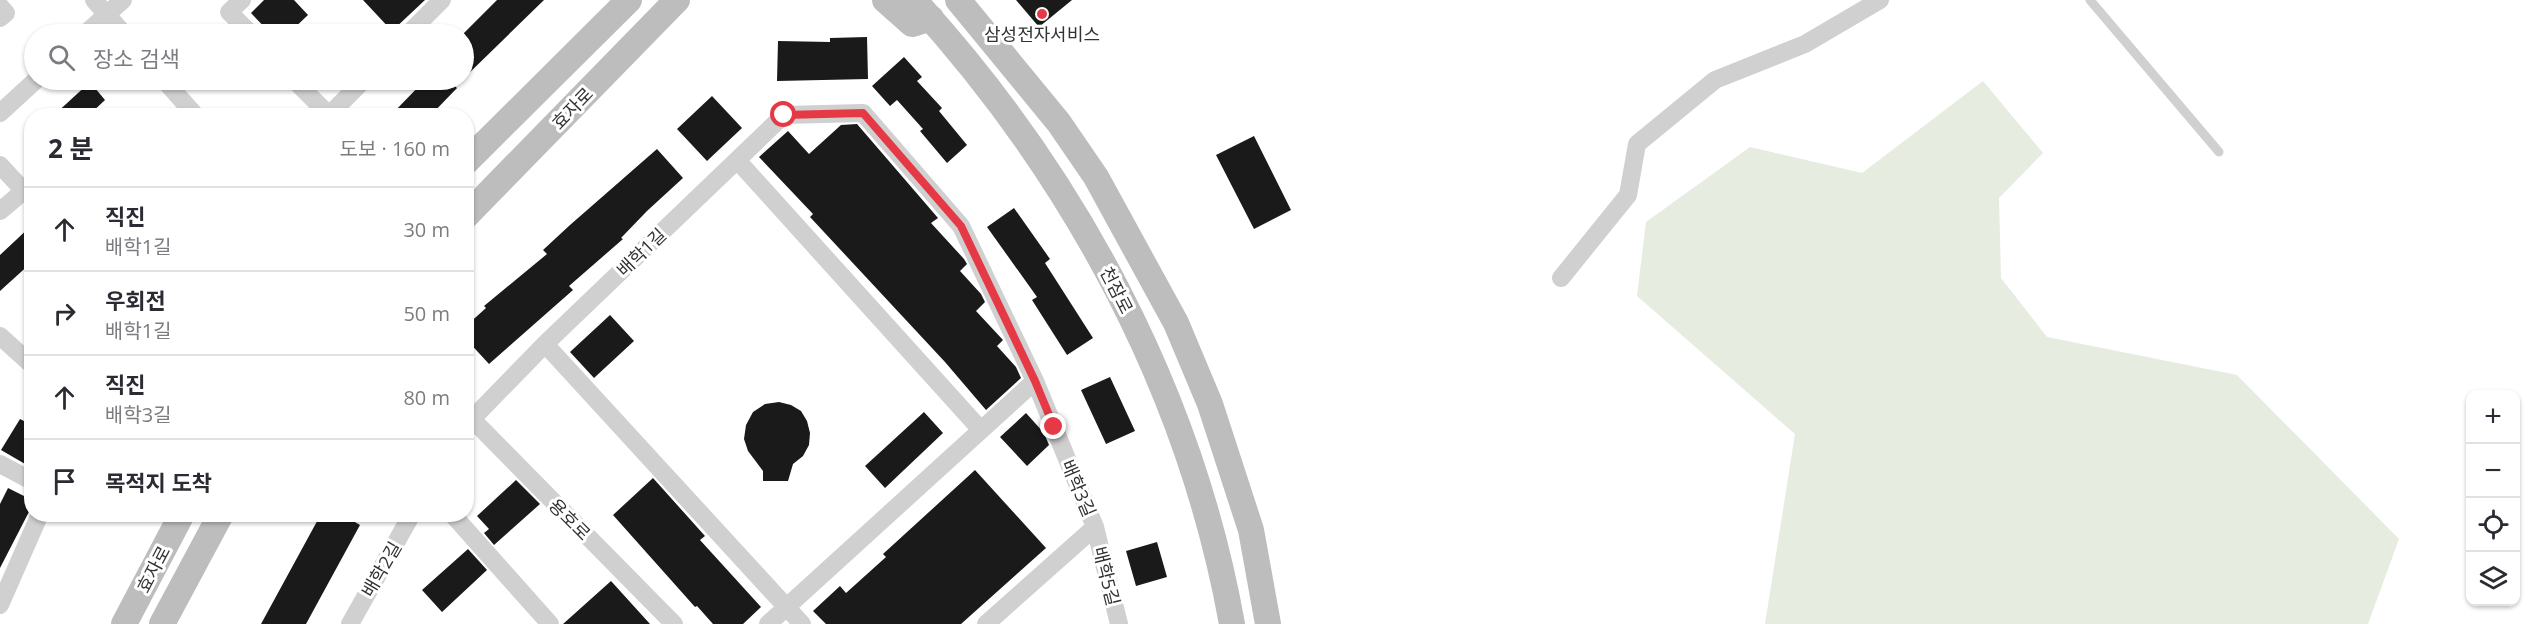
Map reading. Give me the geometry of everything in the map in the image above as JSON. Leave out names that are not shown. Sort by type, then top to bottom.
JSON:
[{"type":"street","points":[[94,0],[115,24]]},
{"type":"street","points":[[97,24],[123,0]]},
{"type":"street","points":[[241,24],[229,12],[242,0]]},
{"type":"street","points":[[418,24],[442,0]]},
{"type":"street","name":"효자로","points":[[474,154],[629,0]]},
{"type":"street","name":"효자로","points":[[474,208],[677,0]]},
{"type":"street","points":[[885,0],[912,24],[923,9]]},
{"type":"street","name":"천잠로","points":[[958,0],[1059,123],[1096,177],[1176,323],[1210,404],[1251,530],[1268,624]]},
{"type":"street","points":[[1561,278],[1628,195],[1637,144],[1715,80],[1805,44],[1880,0]]},
{"type":"street","points":[[0,6],[6,13],[0,18]]},
{"type":"street","name":"천잠로","points":[[923,9],[1011,116],[1086,231],[1150,356],[1202,495],[1224,580],[1232,624]]},
{"type":"street","points":[[0,112],[25,90]]},
{"type":"street","points":[[173,90],[189,108]]},
{"type":"street","points":[[304,90],[322,108]]},
{"type":"street","points":[[336,108],[354,90]]},
{"type":"street","name":"배학1길","points":[[474,414],[784,115],[863,113],[961,226]]},
{"type":"street","points":[[737,160],[981,430]]},
{"type":"street","points":[[0,165],[24,185]]},
{"type":"street","points":[[0,212],[24,191]]},
{"type":"street","name":"배학3길","points":[[961,226],[1035,381],[1095,527],[986,624]]},
{"type":"street","points":[[0,336],[24,358]]},
{"type":"street","points":[[545,344],[802,624]]},
{"type":"street","points":[[768,624],[1035,381]]},
{"type":"street","name":"용호로","points":[[474,426],[674,624]]},
{"type":"street","points":[[0,464],[24,477]]},
{"type":"street","points":[[0,605],[36,522]]},
{"type":"street","name":"효자로","points":[[124,624],[178,522]]},
{"type":"street","name":"효자로","points":[[162,624],[216,522]]},
{"type":"street","name":"배학2길","points":[[350,624],[407,522]]},
{"type":"street","points":[[459,522],[550,624]]},
{"type":"street","name":"배학5길","points":[[1095,527],[1119,624]]},
{"type":"lane","points":[[2090,0],[2219,152]]},
{"type":"shaded area","points":[[1983,81],[2043,153],[1999,198],[2001,278],[2047,337],[2237,375],[2399,539],[2368,624],[1765,624],[1795,434],[1637,296],[1646,222],[1750,147],[1862,173]]},
{"type":"building","points":[[264,0],[294,0],[308,15],[299,24],[261,24],[251,13]]},
{"type":"building","points":[[363,0],[425,0],[399,24],[385,24]]},
{"type":"building","points":[[497,0],[544,0],[474,68],[473,24]]},
{"type":"building","name":"삼성전자서비스","points":[[1016,0],[1072,0],[1039,27]]},
{"type":"building","points":[[867,37],[868,79],[777,81],[778,41],[830,42],[830,38]]},
{"type":"building","points":[[904,57],[922,77],[917,81],[942,108],[939,111],[967,145],[947,163],[920,131],[923,129],[897,100],[890,106],[872,86]]},
{"type":"building","points":[[81,90],[97,90],[105,100],[96,108],[62,108]]},
{"type":"building","points":[[415,90],[455,90],[438,108],[398,108]]},
{"type":"building","points":[[712,96],[742,128],[707,161],[677,129]]},
{"type":"building","points":[[857,124],[938,218],[931,223],[964,259],[967,264],[960,271],[981,294],[985,302],[976,311],[1003,340],[997,346],[1016,367],[1021,378],[986,410],[945,362],[810,217],[813,214],[759,157],[788,131],[809,154],[841,125]]},
{"type":"building","points":[[1254,136],[1291,210],[1254,229],[1216,155]]},
{"type":"building","points":[[657,149],[683,178],[647,211],[621,238],[623,239],[569,286],[573,290],[489,364],[474,348],[474,319],[486,308],[484,306],[547,254],[543,250]]},
{"type":"building","points":[[1014,208],[1050,259],[1045,263],[1093,338],[1067,355],[1032,300],[1037,297],[987,227]]},
{"type":"building","points":[[24,232],[24,269],[0,291],[0,255]]},
{"type":"building","points":[[610,315],[634,341],[594,378],[570,352]]},
{"type":"building","points":[[1110,377],[1135,431],[1106,444],[1081,390]]},
{"type":"building","points":[[779,402],[801,411],[810,433],[809,445],[803,456],[793,464],[788,481],[763,481],[763,471],[748,451],[744,439],[746,425],[753,412],[765,404]]},
{"type":"building","points":[[924,412],[943,433],[885,488],[865,466]]},
{"type":"building","points":[[1026,413],[1044,433],[1049,445],[1027,466],[1000,437]]},
{"type":"building","points":[[20,419],[24,421],[24,463],[1,450]]},
{"type":"building","points":[[975,470],[1046,548],[961,624],[826,624],[813,611],[840,586],[846,593],[886,557],[883,554]]},
{"type":"building","points":[[653,478],[705,536],[700,540],[761,607],[743,624],[713,624],[613,515]]},
{"type":"building","points":[[516,480],[540,504],[494,545],[484,533],[489,529],[477,516]]},
{"type":"building","points":[[8,488],[24,496],[24,522],[0,568],[0,504]]},
{"type":"building","points":[[317,522],[355,522],[360,525],[306,624],[261,624]]},
{"type":"building","points":[[1157,542],[1167,577],[1136,586],[1126,551]]},
{"type":"building","points":[[468,549],[487,570],[442,612],[422,590]]},
{"type":"building","points":[[611,581],[650,624],[563,624]]},
{"type":"place","name":"삼성전자서비스","points":[[1042,14]]},
{"type":"route","points":[[784,115],[863,113],[961,226],[1035,381],[1054,427]]}]
